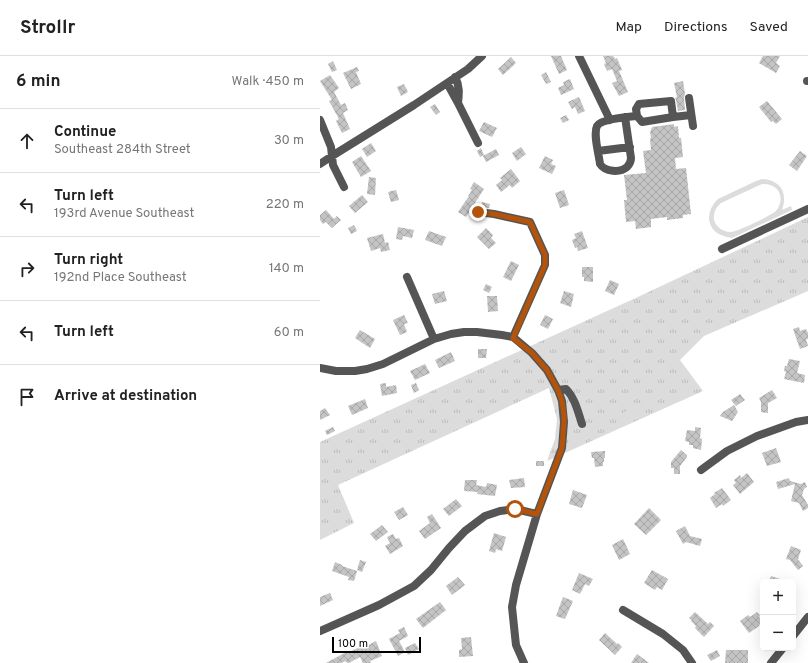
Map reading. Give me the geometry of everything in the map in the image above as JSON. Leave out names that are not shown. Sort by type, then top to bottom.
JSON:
[{"type":"street","points":[[320,164],[468,69],[482,56]]},
{"type":"street","points":[[579,56],[610,120]]},
{"type":"street","points":[[455,77],[458,82],[459,89],[458,103]]},
{"type":"street","points":[[447,83],[478,144]]},
{"type":"street","points":[[689,98],[693,126]]},
{"type":"street","points":[[673,117],[671,101],[639,104],[636,109],[636,116],[642,122],[691,115]]},
{"type":"street","points":[[625,117],[631,160],[629,165],[623,170],[612,171],[605,169],[600,164],[596,136],[597,126],[602,122],[625,117],[636,116]]},
{"type":"street","points":[[320,120],[331,147],[333,165],[344,186]]},
{"type":"street","points":[[598,151],[630,147]]},
{"type":"street","points":[[722,249],[808,209]]},
{"type":"street","points":[[478,212],[530,222],[545,255],[545,265],[513,338]]},
{"type":"street","points":[[407,277],[434,339]]},
{"type":"street","points":[[320,368],[336,371],[355,371],[367,369],[384,364],[434,339],[464,332],[492,333],[513,338],[532,353],[547,370],[562,401],[564,422],[562,448],[537,514],[516,585],[512,607],[516,645],[524,663]]},
{"type":"street","points":[[558,390],[566,389],[574,401],[582,424]]},
{"type":"street","points":[[701,470],[727,451],[757,436],[796,422],[808,420]]},
{"type":"street","points":[[320,631],[379,605],[414,586],[431,570],[465,531],[485,516],[500,511],[515,509],[537,514]]},
{"type":"street","points":[[623,610],[663,634],[683,650],[692,663]]},
{"type":"street","points":[[796,632],[808,617]]},
{"type":"street","points":[[771,663],[781,651]]},
{"type":"green space","points":[[762,179],[769,180],[778,185],[781,188],[784,198],[782,210],[791,206],[792,210],[732,238],[714,231],[711,227],[709,217],[714,203],[718,199]],"holes":[[[762,184],[773,186],[779,192],[780,201],[776,211],[753,223],[730,232],[720,229],[716,225],[714,213],[716,208],[721,203]]]},
{"type":"green space","points":[[808,217],[808,291],[704,336],[680,360],[703,391],[547,461],[555,439],[557,419],[549,388],[338,485],[354,523],[320,540],[320,442],[640,296]]},
{"type":"green space","points":[[641,404],[645,413],[628,420],[624,412]]},
{"type":"building","points":[[551,56],[561,56],[567,70],[559,74]]},
{"type":"building","points":[[603,56],[613,56],[615,59],[617,58],[622,70],[619,71],[628,92],[619,96],[612,83],[617,81],[612,69],[607,71]]},
{"type":"building","points":[[763,56],[780,56],[776,63],[780,66],[776,73],[759,63]]},
{"type":"building","points":[[511,57],[516,63],[503,75],[498,69]]},
{"type":"building","points":[[333,61],[337,70],[332,72],[328,64]]},
{"type":"building","points":[[357,67],[359,71],[356,72],[361,84],[351,89],[343,73]]},
{"type":"building","points":[[546,72],[551,82],[546,84],[541,75]]},
{"type":"building","points":[[330,75],[339,88],[334,92],[341,105],[345,103],[348,110],[343,113],[350,129],[342,133],[336,121],[339,119],[329,101],[332,100],[320,81]]},
{"type":"building","points":[[570,79],[574,89],[561,95],[558,88],[564,85],[563,82]]},
{"type":"building","points":[[683,81],[685,110],[678,111],[674,83]]},
{"type":"building","points":[[404,84],[408,92],[401,96],[397,87]]},
{"type":"building","points":[[579,97],[585,111],[578,114],[575,107],[572,109],[568,102]]},
{"type":"building","points":[[767,101],[782,119],[776,124],[773,121],[771,122],[759,107]]},
{"type":"building","points":[[435,104],[440,112],[436,115],[430,107]]},
{"type":"building","points":[[566,115],[569,120],[563,123],[560,118]]},
{"type":"building","points":[[484,122],[497,128],[492,137],[479,131]]},
{"type":"building","points":[[674,124],[674,127],[678,126],[683,157],[675,158],[676,169],[686,168],[691,214],[683,215],[683,218],[667,220],[667,217],[651,219],[651,227],[636,229],[635,221],[626,222],[624,200],[627,200],[624,175],[646,173],[643,151],[651,150],[650,131],[652,127]]},
{"type":"building","points":[[371,143],[376,151],[367,157],[362,149]]},
{"type":"building","points":[[521,147],[526,154],[517,161],[512,153]]},
{"type":"building","points":[[481,148],[484,155],[480,157],[477,151]]},
{"type":"building","points":[[496,149],[499,155],[486,162],[483,156]]},
{"type":"building","points":[[800,151],[807,156],[797,171],[789,165]]},
{"type":"building","points":[[361,156],[371,171],[361,177],[352,162]]},
{"type":"building","points":[[545,156],[553,160],[551,164],[556,166],[552,174],[539,168]]},
{"type":"building","points":[[511,169],[520,181],[512,188],[510,185],[501,192],[496,185],[502,180],[500,178]]},
{"type":"building","points":[[369,177],[376,178],[375,195],[367,194]]},
{"type":"building","points":[[474,182],[484,189],[466,217],[458,212],[469,196],[472,190],[470,189]]},
{"type":"building","points":[[396,190],[399,200],[391,202],[388,192]]},
{"type":"building","points":[[564,190],[569,205],[560,208],[555,193]]},
{"type":"building","points":[[362,195],[368,202],[355,213],[349,206]]},
{"type":"building","points":[[482,202],[490,204],[489,208],[481,207]]},
{"type":"building","points":[[326,210],[334,219],[337,216],[341,220],[332,228],[326,222],[323,224],[320,220],[320,215]]},
{"type":"building","points":[[354,225],[357,231],[351,234],[348,228]]},
{"type":"building","points":[[398,227],[414,230],[412,238],[403,236],[402,240],[396,239]]},
{"type":"building","points":[[486,228],[493,235],[491,238],[496,243],[489,249],[477,237]]},
{"type":"building","points":[[429,231],[446,237],[442,246],[425,240]]},
{"type":"building","points":[[582,231],[588,248],[578,251],[572,240],[576,238],[574,234]]},
{"type":"building","points":[[383,234],[385,243],[388,242],[390,250],[381,252],[380,248],[371,251],[367,238]]},
{"type":"building","points":[[511,261],[519,265],[511,281],[503,277]]},
{"type":"building","points":[[582,267],[593,267],[593,282],[584,281],[584,277],[582,277]]},
{"type":"building","points":[[610,280],[619,284],[614,295],[605,291]]},
{"type":"building","points":[[486,284],[492,287],[489,293],[483,290]]},
{"type":"building","points":[[444,291],[447,301],[435,304],[432,294]]},
{"type":"building","points":[[564,291],[574,294],[571,307],[560,303]]},
{"type":"building","points":[[487,296],[497,296],[498,311],[488,312]]},
{"type":"building","points":[[404,315],[408,323],[404,324],[407,332],[400,335],[393,320]]},
{"type":"building","points":[[545,315],[553,319],[548,329],[540,325]]},
{"type":"building","points":[[799,327],[800,331],[806,329],[808,333],[808,339],[806,339],[808,346],[800,349],[793,329]]},
{"type":"building","points":[[360,330],[375,339],[370,348],[355,338]]},
{"type":"building","points":[[478,349],[487,349],[486,358],[478,358]]},
{"type":"building","points":[[451,352],[455,361],[439,368],[435,360]]},
{"type":"building","points":[[789,359],[800,361],[797,373],[805,375],[804,383],[784,379],[786,372],[784,371],[785,366],[787,366]]},
{"type":"building","points":[[425,364],[430,373],[415,380],[410,371]]},
{"type":"building","points":[[386,383],[386,387],[396,385],[397,393],[382,396],[380,384]]},
{"type":"building","points":[[416,383],[419,390],[414,393],[411,385]]},
{"type":"building","points":[[772,390],[777,398],[768,403],[768,413],[761,412],[761,402],[759,398]]},
{"type":"building","points":[[740,394],[745,400],[736,406],[731,400]]},
{"type":"building","points":[[365,399],[368,408],[352,415],[348,406]]},
{"type":"building","points":[[734,405],[738,412],[732,421],[720,416],[723,412]]},
{"type":"building","points":[[325,408],[330,415],[320,420],[320,411]]},
{"type":"building","points":[[333,427],[335,431],[327,435],[325,431]]},
{"type":"building","points":[[695,427],[701,428],[701,450],[693,448],[693,445],[689,445],[689,442],[685,441],[687,430],[695,431]]},
{"type":"building","points":[[776,448],[781,462],[767,466],[762,453]]},
{"type":"building","points":[[681,450],[687,455],[687,457],[680,466],[680,474],[674,474],[674,468],[671,468],[671,462]]},
{"type":"building","points":[[605,451],[603,466],[595,467],[594,458],[592,458],[591,452]]},
{"type":"building","points":[[536,461],[544,461],[544,466],[536,466]]},
{"type":"building","points":[[747,473],[754,482],[740,494],[733,485],[736,483],[734,480],[740,475],[741,478]]},
{"type":"building","points":[[524,478],[525,487],[511,488],[509,480]]},
{"type":"building","points":[[789,478],[790,481],[801,484],[805,482],[807,487],[804,489],[802,495],[808,505],[808,508],[803,511],[799,503],[791,501],[795,484],[778,489],[776,482]]},
{"type":"building","points":[[465,480],[477,480],[476,485],[486,487],[487,483],[497,485],[495,496],[477,494],[478,492],[464,491]]},
{"type":"building","points":[[722,488],[731,500],[723,506],[722,504],[716,508],[710,498],[715,494],[714,493]]},
{"type":"building","points":[[573,490],[587,495],[582,508],[569,504]]},
{"type":"building","points":[[456,499],[462,506],[449,516],[443,509]]},
{"type":"building","points":[[403,507],[408,515],[399,520],[394,512]]},
{"type":"building","points":[[649,508],[661,520],[646,535],[634,524]]},
{"type":"building","points":[[432,514],[441,528],[425,539],[419,531],[430,523],[427,517]]},
{"type":"building","points":[[382,525],[388,532],[376,541],[370,534]]},
{"type":"building","points":[[685,526],[690,536],[702,539],[700,546],[686,542],[683,544],[676,531]]},
{"type":"building","points":[[494,533],[506,537],[502,551],[496,549],[495,553],[489,551]]},
{"type":"building","points":[[393,534],[396,539],[399,538],[403,546],[390,554],[385,546],[390,543],[387,537]]},
{"type":"building","points":[[623,539],[630,554],[619,560],[612,545]]},
{"type":"building","points":[[791,546],[801,550],[798,559],[803,566],[798,570],[790,560],[786,559]]},
{"type":"building","points":[[360,560],[366,562],[362,572],[357,570]]},
{"type":"building","points":[[335,562],[357,571],[354,581],[348,580],[349,577],[332,571]]},
{"type":"building","points":[[652,570],[668,579],[662,590],[657,587],[655,590],[644,583]]},
{"type":"building","points":[[579,573],[593,579],[589,586],[585,584],[580,594],[572,590]]},
{"type":"building","points":[[771,576],[780,579],[770,579]]},
{"type":"building","points":[[458,577],[465,585],[452,595],[446,586]]},
{"type":"building","points":[[330,593],[333,600],[320,606],[320,597]]},
{"type":"building","points":[[563,597],[573,601],[565,619],[556,616]]},
{"type":"building","points":[[440,602],[446,610],[423,628],[416,619]]},
{"type":"building","points":[[695,612],[708,624],[710,622],[714,626],[704,637],[695,628],[696,626],[689,618]]},
{"type":"building","points":[[757,612],[760,615],[760,623],[759,626],[749,633],[740,621],[748,615],[750,617]]},
{"type":"building","points":[[404,627],[408,636],[399,641],[405,652],[398,656],[389,639],[400,633],[398,630]]},
{"type":"building","points":[[605,633],[622,647],[615,655],[599,640]]},
{"type":"building","points":[[471,637],[473,656],[459,657],[459,650],[462,649],[461,638]]},
{"type":"building","points":[[376,641],[382,656],[370,661],[371,663],[363,663],[360,657],[349,663],[346,661],[341,663],[326,663],[348,651],[349,652],[362,646],[363,648]]},
{"type":"building","points":[[415,643],[419,649],[408,655],[405,648]]},
{"type":"building","points":[[717,650],[720,656],[711,661],[707,655]]},
{"type":"building","points":[[726,650],[748,650],[748,663],[725,663]]},
{"type":"building","points":[[637,654],[649,663],[631,663]]},
{"type":"route","points":[[478,212],[530,222],[545,255],[545,265],[513,338],[532,353],[547,370],[558,390],[562,401],[564,415],[562,448],[537,514],[515,509]]}]
